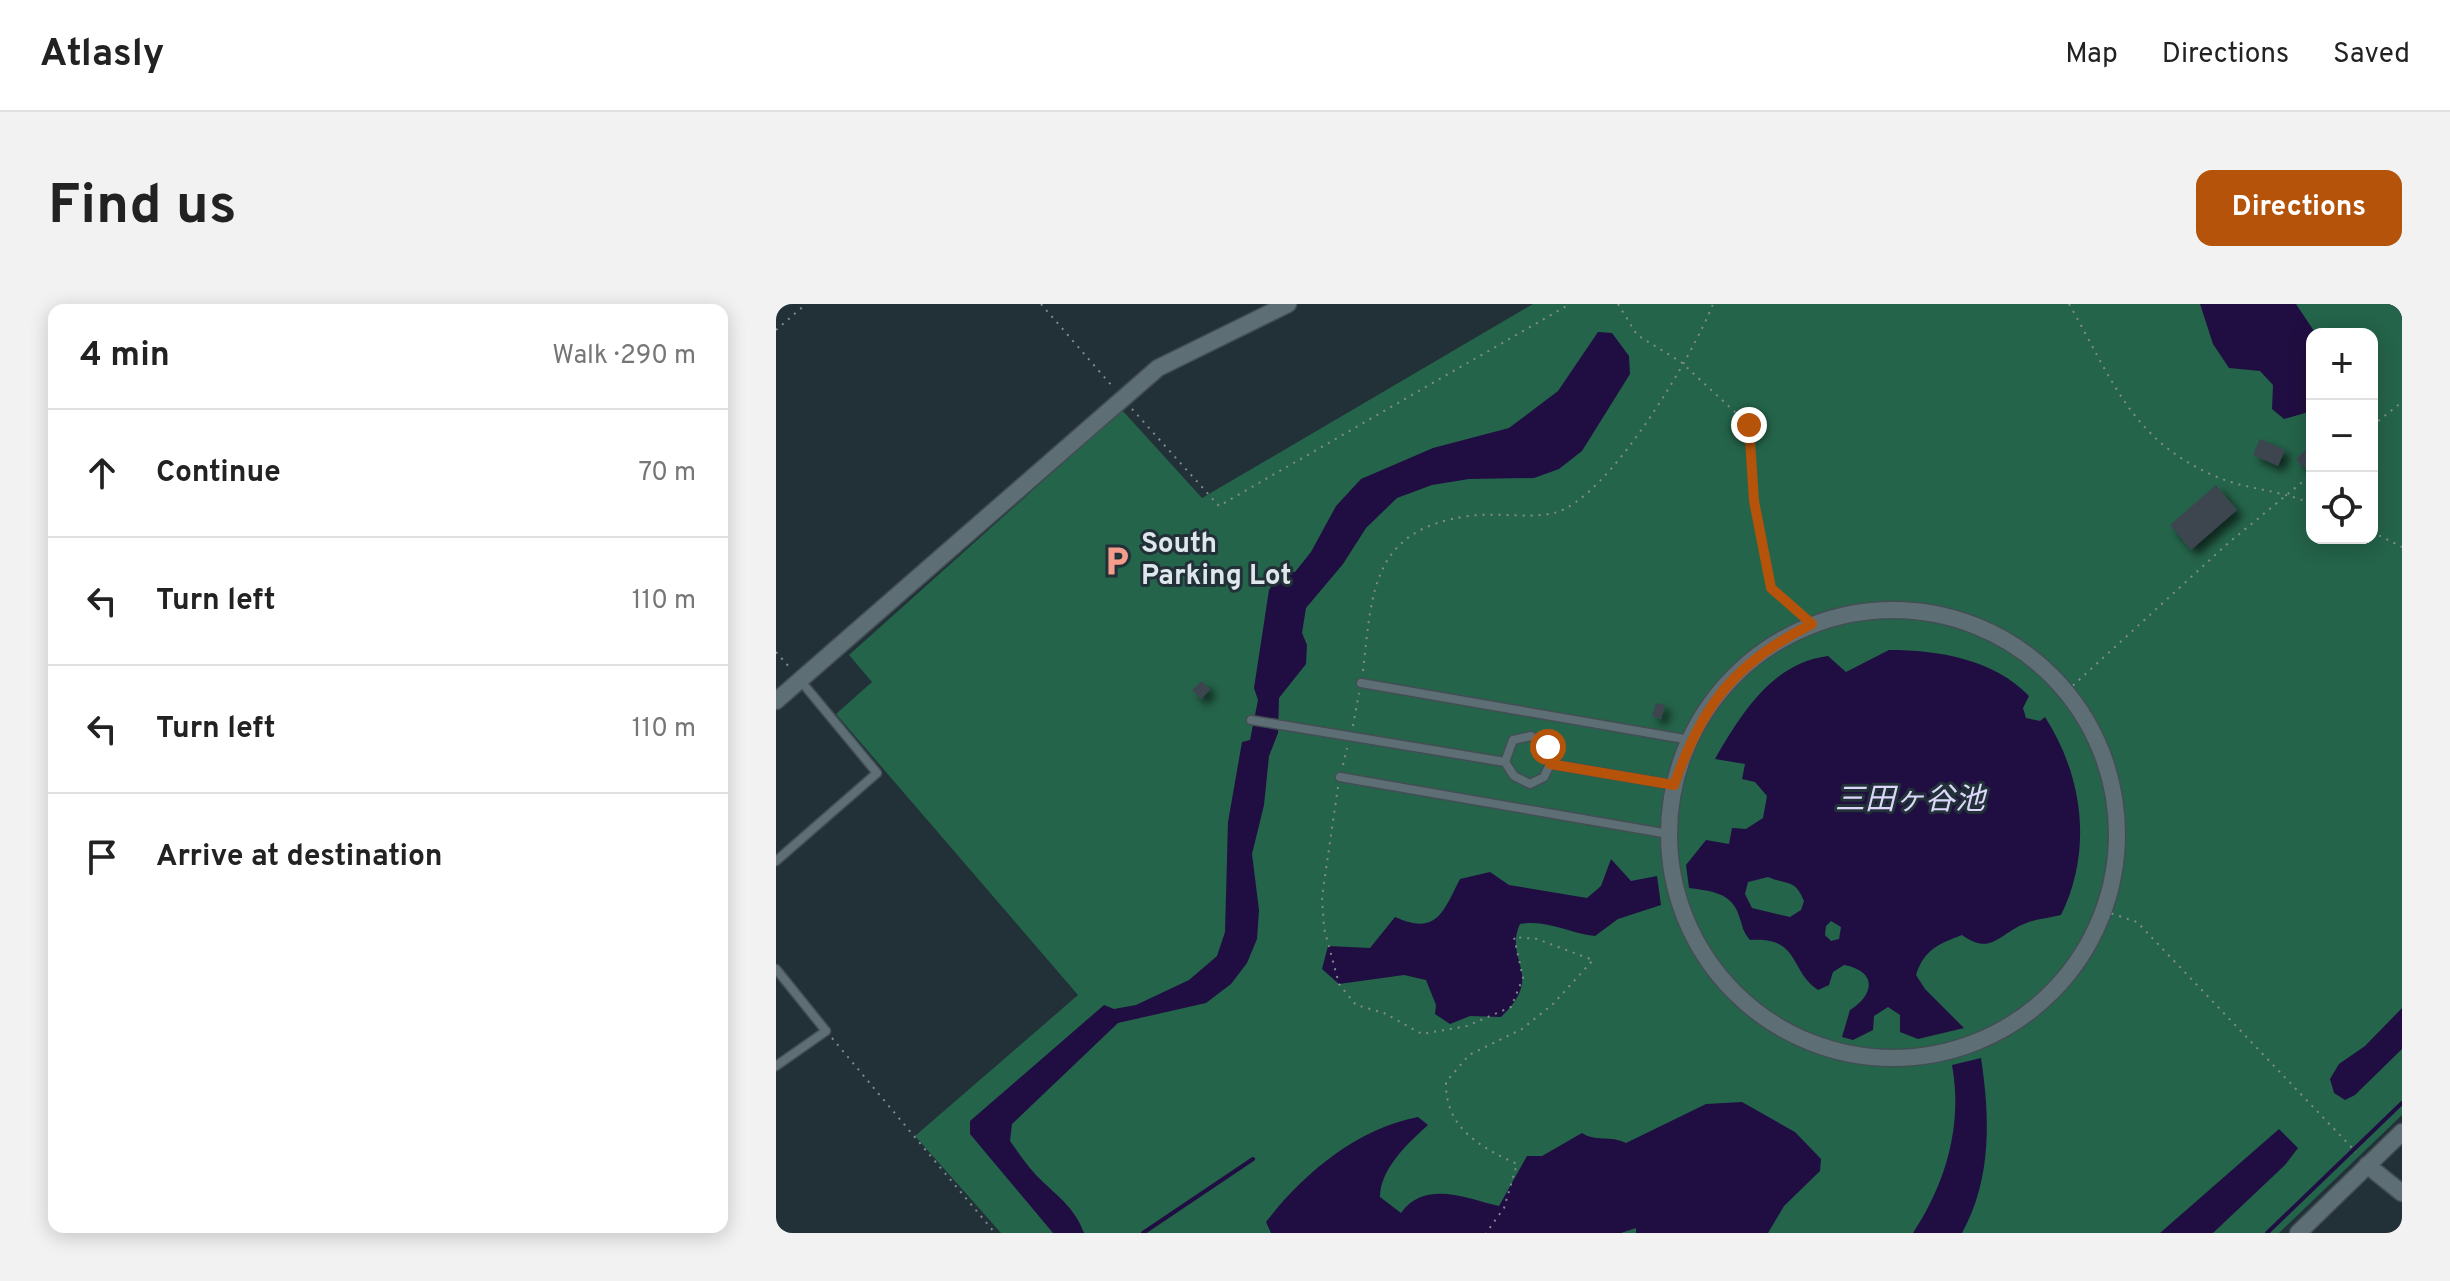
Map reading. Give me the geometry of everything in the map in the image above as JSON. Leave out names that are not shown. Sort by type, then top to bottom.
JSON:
[{"type":"street","points":[[776,701],[1158,368],[1288,304]]},
{"type":"street","points":[[1904,609],[1950,616],[1994,633],[2021,648],[2067,691],[2098,740],[2115,796],[2117,854],[2104,911],[2076,962],[2046,997],[1989,1036],[1923,1056],[1853,1055],[1788,1032],[1758,1014],[1718,973],[1692,935],[1679,902],[1669,834],[1674,785],[1690,740],[1727,683],[1752,659],[1812,624],[1872,610],[1904,609]]},
{"type":"street","points":[[2298,1233],[2402,1132]]},
{"type":"street","points":[[2367,1165],[2402,1193]]},
{"type":"lane","points":[[776,861],[877,773],[800,680]]},
{"type":"lane","points":[[1361,683],[1690,740]]},
{"type":"lane","points":[[1251,720],[1505,762],[1514,776],[1530,784],[1544,777],[1550,764],[1548,747],[1531,736],[1513,740],[1505,762]]},
{"type":"lane","points":[[1550,764],[1674,785]]},
{"type":"lane","points":[[1340,777],[1669,834]]},
{"type":"lane","points":[[776,969],[826,1031],[776,1066]]},
{"type":"path","points":[[776,330],[806,304]]},
{"type":"path","points":[[1041,304],[1219,506],[1570,304]]},
{"type":"path","points":[[1618,304],[1637,335],[1681,362],[1749,425],[1754,501],[1771,588],[1812,624]]},
{"type":"path","points":[[2069,304],[2133,418],[2169,450],[2217,477],[2257,490],[2288,493],[2306,501]]},
{"type":"path","points":[[2378,421],[2402,402]]},
{"type":"path","points":[[2067,691],[2306,479]]},
{"type":"path","points":[[2378,535],[2402,547]]},
{"type":"path","points":[[776,652],[800,680]]},
{"type":"path","points":[[2104,911],[2137,922],[2367,1165]]},
{"type":"path","points":[[826,1031],[995,1233]]},
{"type":"path","points":[[1486,1233],[1504,1208],[1517,1164]]},
{"type":"green space","points":[[1533,304],[2402,304],[2402,1115],[2279,1233],[1001,1233],[915,1136],[1078,995],[836,714],[872,682],[849,655],[1122,410],[1202,498]]},
{"type":"water","points":[[2200,304],[2296,304],[2312,328],[2306,328],[2306,413],[2284,419],[2272,409],[2273,385],[2260,371],[2229,368],[2213,344]]},
{"type":"water","points":[[1598,332],[1612,333],[1629,356],[1630,374],[1582,451],[1559,469],[1534,478],[1469,479],[1432,485],[1397,498],[1366,528],[1343,564],[1306,608],[1302,633],[1307,645],[1306,664],[1279,698],[1278,733],[1269,756],[1264,805],[1252,854],[1259,910],[1257,939],[1247,963],[1231,984],[1206,1003],[1118,1023],[1012,1124],[1010,1141],[1034,1172],[1072,1211],[1084,1233],[1053,1233],[970,1134],[970,1121],[1104,1005],[1114,1009],[1136,1005],[1189,980],[1217,956],[1225,932],[1228,822],[1242,742],[1250,740],[1258,700],[1254,688],[1269,590],[1281,573],[1295,572],[1311,552],[1336,506],[1361,479],[1433,448],[1509,428],[1558,391]]},
{"type":"water","name":"三田ヶ谷池","points":[[1889,650],[1946,655],[1982,665],[2015,683],[2029,696],[2023,708],[2026,718],[2040,721],[2045,717],[2068,764],[2075,788],[2080,839],[2071,890],[2061,915],[2028,922],[1988,943],[1980,944],[1962,935],[1933,949],[1919,966],[1916,975],[1925,989],[1964,1028],[1918,1039],[1900,1032],[1900,1015],[1888,1007],[1874,1016],[1873,1030],[1853,1040],[1842,1037],[1850,1010],[1868,990],[1867,978],[1862,972],[1844,965],[1833,972],[1829,985],[1818,990],[1786,949],[1766,940],[1750,940],[1736,908],[1726,897],[1689,888],[1686,865],[1706,840],[1729,844],[1732,828],[1746,829],[1763,818],[1767,796],[1755,782],[1742,779],[1745,764],[1715,759],[1747,708],[1774,680],[1808,661],[1828,656],[1846,672]],"holes":[[[1768,877],[1789,883],[1797,889],[1804,901],[1801,910],[1790,917],[1752,908],[1745,894],[1748,882]],[[1831,921],[1841,927],[1839,939],[1831,941],[1825,935],[1826,926]]]},
{"type":"water","points":[[1611,859],[1631,881],[1657,876],[1661,905],[1618,919],[1595,936],[1548,925],[1520,924],[1516,948],[1521,968],[1521,990],[1501,1017],[1470,1016],[1450,1024],[1435,1014],[1436,1005],[1426,980],[1404,975],[1339,984],[1322,969],[1328,946],[1370,948],[1395,917],[1420,924],[1437,918],[1460,879],[1490,872],[1509,885],[1587,898],[1601,886]]},
{"type":"water","points":[[2402,1008],[2402,1049],[2355,1095],[2345,1100],[2334,1093],[2330,1079],[2339,1064],[2365,1046]]},
{"type":"water","points":[[1981,1058],[1986,1103],[1986,1148],[1984,1170],[1972,1212],[1962,1233],[1913,1233],[1935,1194],[1949,1153],[1955,1110],[1952,1065]]},
{"type":"water","points":[[1742,1102],[1795,1132],[1821,1159],[1820,1171],[1784,1206],[1768,1233],[1636,1233],[1636,1228],[1621,1233],[1271,1233],[1266,1222],[1297,1187],[1333,1156],[1373,1132],[1418,1117],[1428,1125],[1396,1157],[1381,1187],[1380,1197],[1401,1213],[1411,1203],[1434,1194],[1460,1196],[1499,1206],[1527,1156],[1542,1156],[1582,1133],[1626,1143],[1706,1104]]},
{"type":"water","points":[[2279,1129],[2298,1148],[2285,1165],[2213,1233],[2160,1233]]},
{"type":"building","points":[[2260,439],[2285,450],[2278,466],[2253,455]]},
{"type":"building","points":[[2306,450],[2306,468],[2296,459]]},
{"type":"building","points":[[2216,485],[2237,510],[2191,550],[2170,525]]},
{"type":"building","points":[[1202,681],[1210,690],[1201,699],[1192,690]]},
{"type":"building","points":[[1656,703],[1665,705],[1661,719],[1652,716]]},
{"type":"waterway","points":[[2267,1233],[2402,1103]]},
{"type":"waterway","points":[[1143,1233],[1253,1159]]},
{"type":"place","name":"South Parking Lot","points":[[1117,561]]},
{"type":"route","points":[[1548,747],[1550,764],[1674,785],[1690,740],[1706,710],[1727,683],[1752,659],[1812,624],[1771,588],[1754,501],[1749,425]]}]
